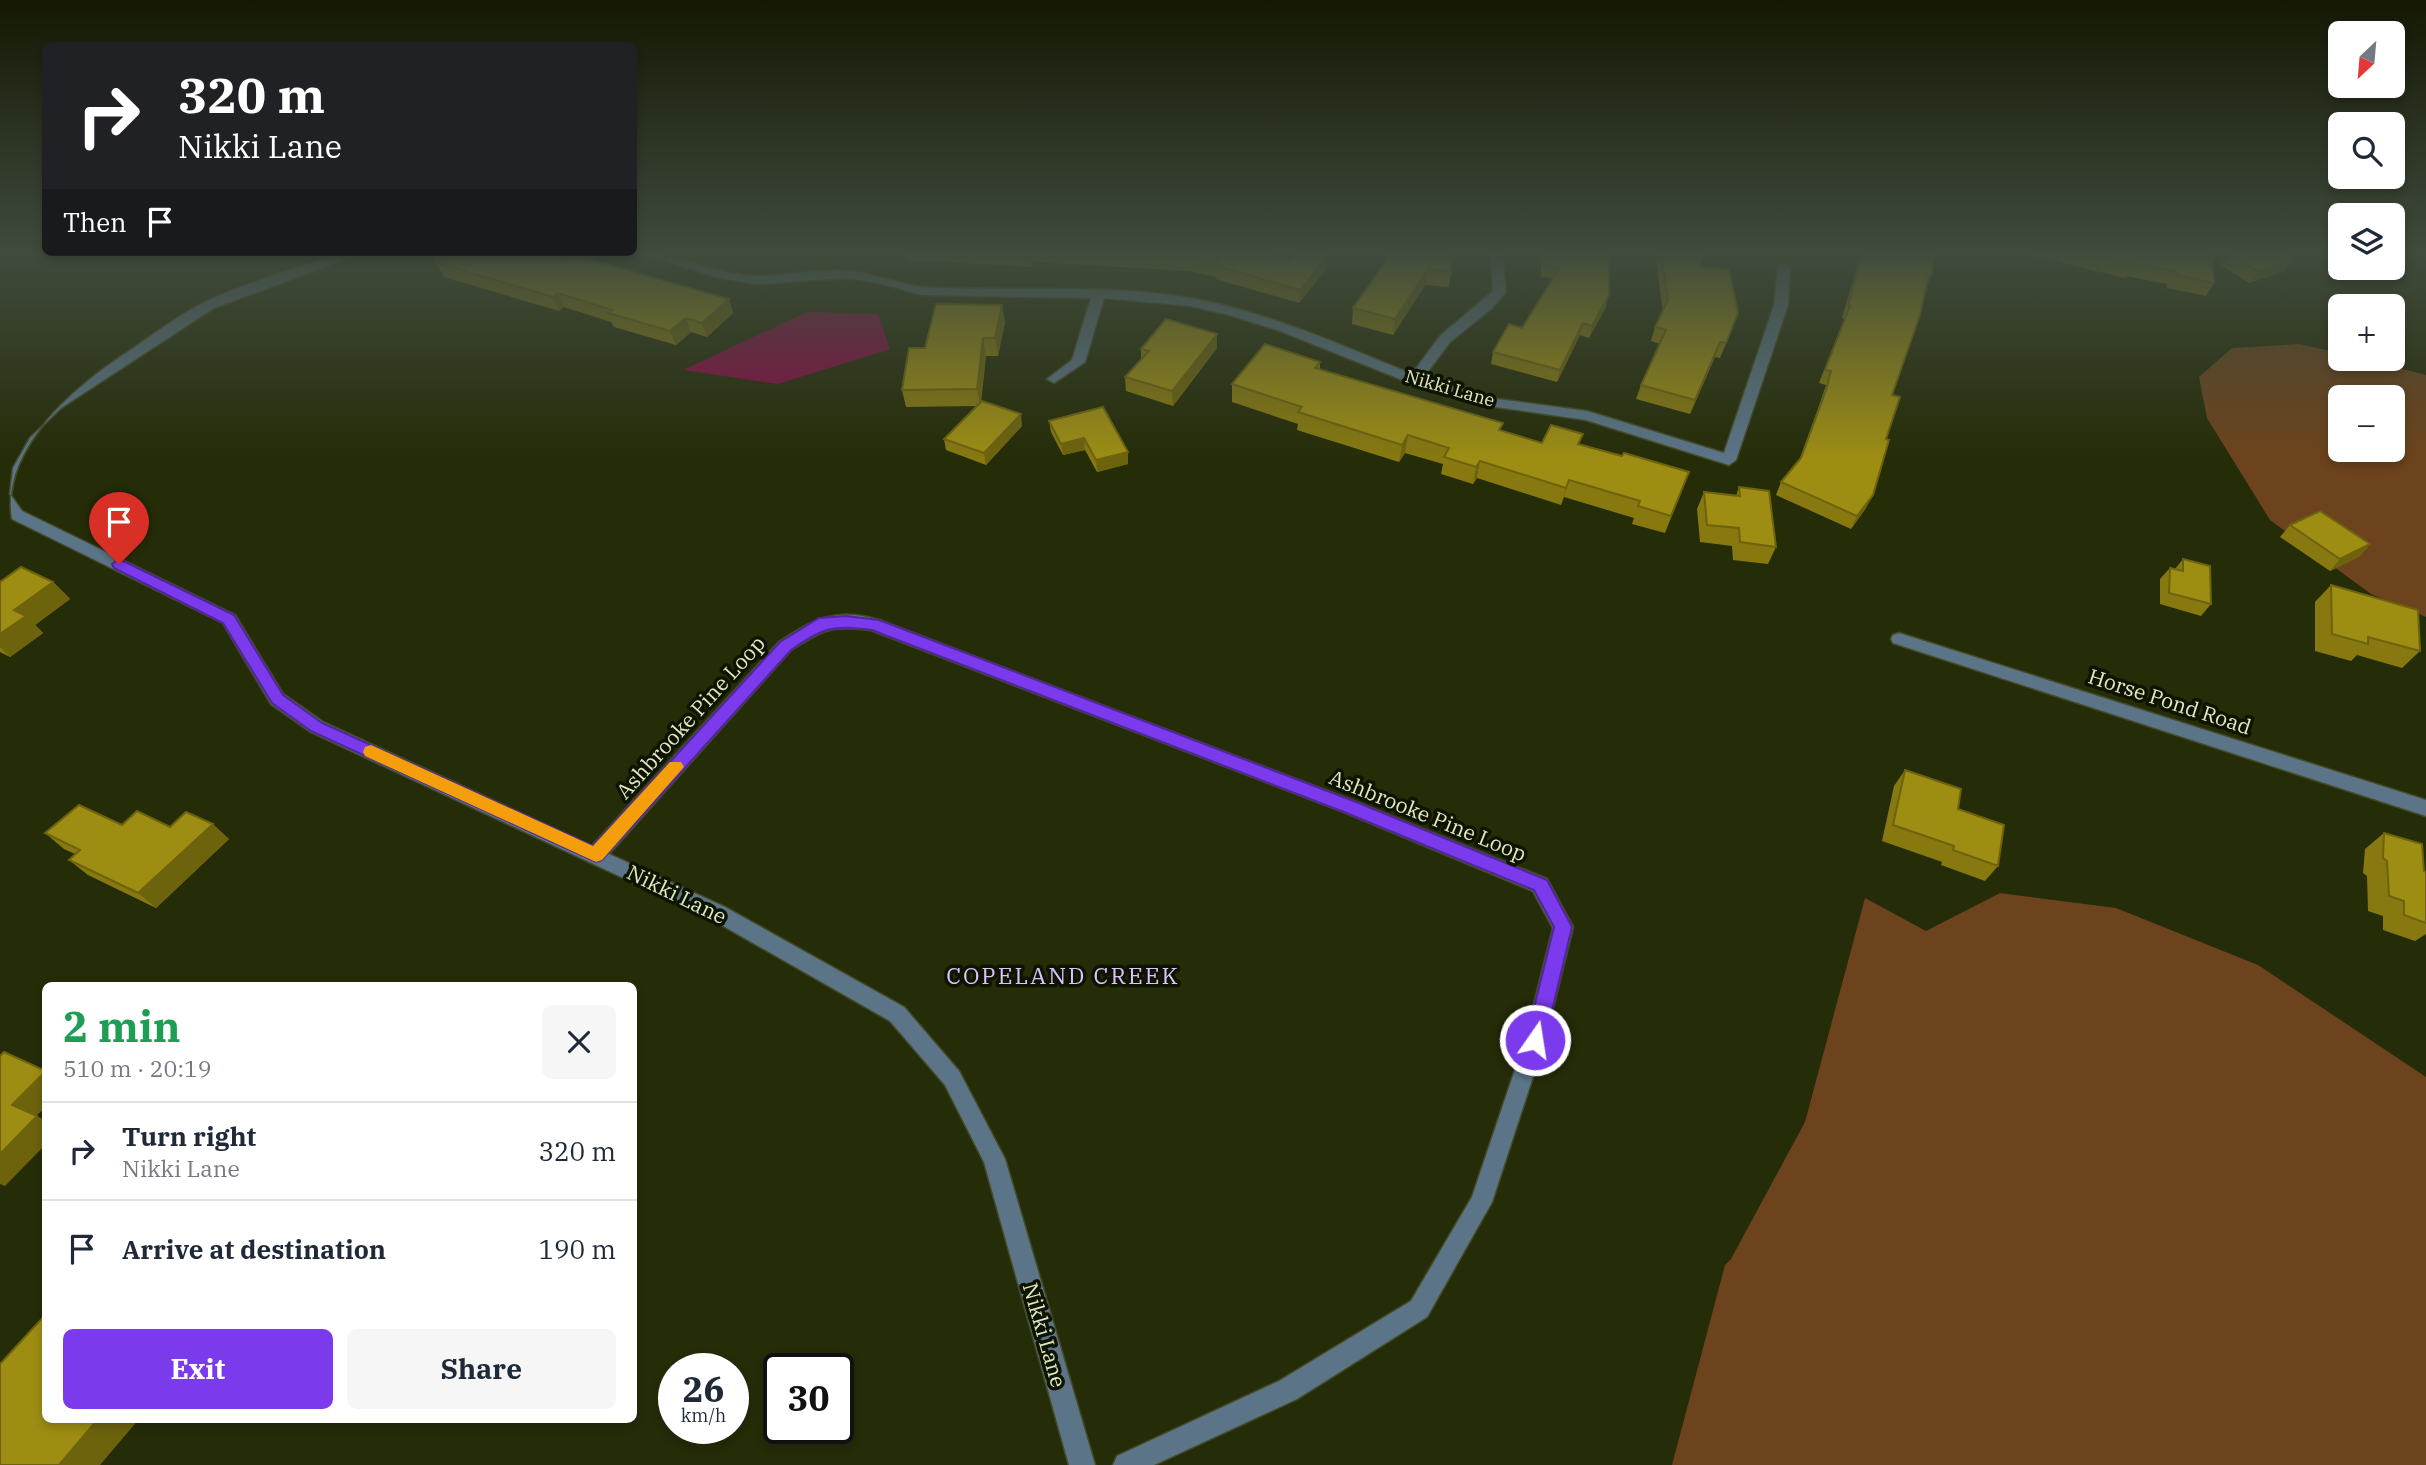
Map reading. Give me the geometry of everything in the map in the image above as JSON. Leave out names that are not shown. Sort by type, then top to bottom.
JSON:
[{"type":"street","name":"Nikki Lane","points":[[184,321],[56,405],[24,435],[6,468],[2,495],[17,515],[229,619],[277,699],[317,727],[718,913],[897,1014],[952,1079],[994,1159],[1082,1465]]},
{"type":"street","points":[[1054,379],[1077,362],[1090,321]]},
{"type":"street","name":"Nikki Lane","points":[[1263,321],[1415,380],[1496,403],[1587,416],[1729,460],[1776,321]]},
{"type":"street","points":[[1415,380],[1443,341],[1464,321]]},
{"type":"street","name":"Ashbrooke Pine Loop","points":[[596,855],[785,646],[819,624],[846,621],[873,624],[1350,807],[1541,885],[1563,927],[1535,1040],[1481,1202],[1419,1309],[1288,1390],[1126,1465]]},
{"type":"street","name":"Horse Pond Road","points":[[1899,639],[2426,807]]},
{"type":"shaded area","points":[[787,321],[881,321],[890,349],[778,384],[683,370]]},
{"type":"shaded area","points":[[2299,344],[2328,350],[2328,371],[2405,370],[2426,375],[2426,617],[2371,594],[2270,520],[2207,418],[2199,377],[2232,348]]},
{"type":"shaded area","points":[[2000,893],[2116,908],[2258,965],[2426,1077],[2426,1465],[1672,1465],[1725,1265],[1731,1259],[1805,1122],[1865,898],[1926,931]]},
{"type":"building","points":[[637,321],[682,321],[670,331]]},
{"type":"building","points":[[932,321],[999,321],[995,338],[983,338],[977,389],[902,390],[909,348],[925,348]]},
{"type":"building","points":[[1164,321],[1174,321],[1217,334],[1172,391],[1125,377],[1149,351],[1141,349]]},
{"type":"building","points":[[1526,321],[1595,321],[1592,326],[1583,323],[1560,370],[1493,352],[1509,324],[1522,328]]},
{"type":"building","points":[[1658,321],[1735,321],[1726,343],[1720,342],[1695,400],[1641,385],[1666,330],[1655,327]]},
{"type":"building","points":[[1844,321],[1918,321],[1892,395],[1900,397],[1886,439],[1889,440],[1873,495],[1857,516],[1781,482],[1801,458],[1826,390],[1831,371],[1825,370]]},
{"type":"building","points":[[1265,344],[1320,362],[1315,368],[1503,423],[1499,430],[1542,443],[1551,425],[1583,434],[1578,444],[1622,456],[1624,453],[1689,472],[1671,516],[1638,506],[1640,501],[1569,480],[1566,488],[1480,461],[1476,467],[1444,457],[1449,448],[1408,435],[1402,445],[1298,412],[1302,407],[1232,384]]},
{"type":"building","points":[[982,401],[1021,414],[984,453],[944,439]]},
{"type":"building","points":[[1103,407],[1128,452],[1096,460],[1084,438],[1061,444],[1049,421]]},
{"type":"building","points":[[1739,487],[1769,491],[1776,547],[1740,542],[1739,528],[1707,525],[1704,492],[1740,496]]},
{"type":"building","points":[[2320,511],[2370,544],[2340,559],[2290,525]]},
{"type":"building","points":[[2183,559],[2210,566],[2211,604],[2169,593],[2170,568],[2183,571]]},
{"type":"building","points":[[21,567],[53,582],[14,610],[26,616],[0,634],[0,582]]},
{"type":"building","points":[[2331,585],[2418,610],[2420,651],[2368,637],[2368,644],[2332,634]]},
{"type":"building","points":[[1905,770],[1961,789],[1958,809],[2004,825],[1998,866],[1953,850],[1954,846],[1893,825]]},
{"type":"building","points":[[79,805],[122,825],[137,811],[170,827],[186,812],[213,824],[138,893],[69,860],[80,850],[45,833]]},
{"type":"building","points":[[2384,833],[2422,844],[2426,872],[2426,923],[2404,915],[2404,901],[2389,896],[2387,861],[2383,858]]},
{"type":"building","points":[[4,1052],[42,1069],[42,1075],[12,1105],[37,1116],[0,1154],[0,1056]]},
{"type":"building","points":[[42,1318],[42,1423],[95,1423],[59,1465],[0,1465],[0,1364]]},
{"type":"slow traffic","points":[[371,752],[596,855],[675,767]]},
{"type":"district","name":"COPELAND CREEK","points":[[1063,975]]},
{"type":"route","points":[[119,564],[229,619],[277,699],[317,727],[596,855],[785,646],[819,624],[846,621],[873,624],[1350,807],[1541,885],[1563,927],[1535,1040]]}]
